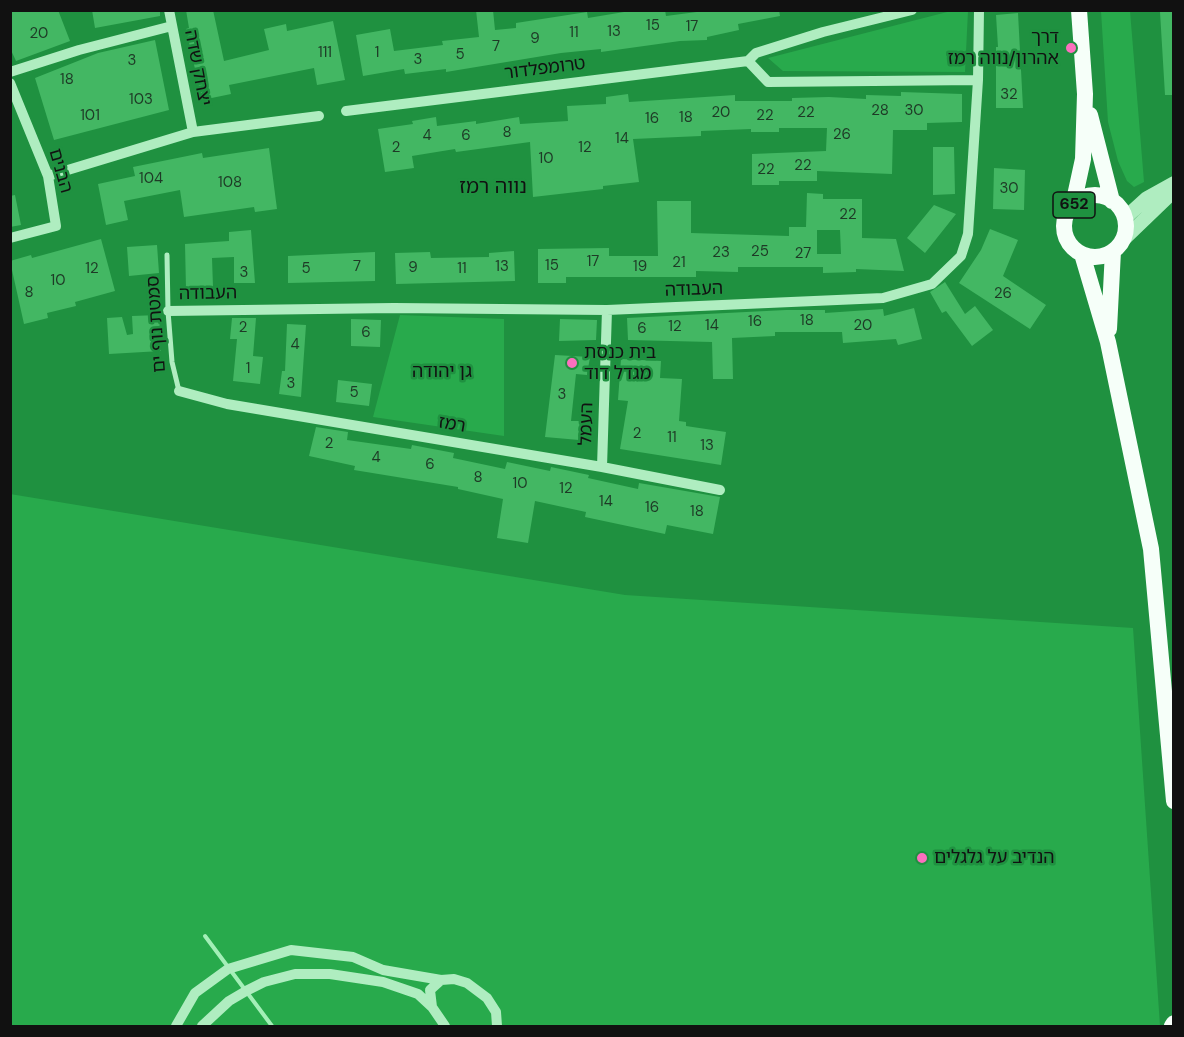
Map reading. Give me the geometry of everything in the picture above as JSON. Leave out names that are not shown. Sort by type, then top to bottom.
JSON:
[{"type":"main road","name":"652","points":[[1079,10],[1085,94],[1083,159],[1073,206],[1065,220],[1066,236],[1082,254],[1108,342],[1151,549],[1173,801]]},
{"type":"main road","name":"652","points":[[1085,94],[1112,201],[1125,218],[1126,230],[1118,246],[1108,342]]},
{"type":"main road","name":"652","points":[[1073,206],[1092,196],[1112,201]]},
{"type":"main road","points":[[1082,254],[1098,257],[1118,246]]},
{"type":"street","name":"יצחק שדה","points":[[169,10],[193,132]]},
{"type":"street","name":"טרומפלדור","points":[[346,111],[748,61],[756,53],[823,32],[912,10]]},
{"type":"street","name":"העבודה","points":[[168,311],[394,308],[607,310],[883,298],[932,284],[961,256],[968,234],[978,80],[979,10]]},
{"type":"street","points":[[10,72],[79,50],[172,26]]},
{"type":"street","points":[[748,61],[768,82],[978,80]]},
{"type":"street","name":"הבנים","points":[[10,83],[48,176],[56,226],[10,238]]},
{"type":"street","points":[[48,176],[193,132],[319,116]]},
{"type":"street","points":[[1125,218],[1147,198],[1173,183]]},
{"type":"street","points":[[1118,246],[1173,191]]},
{"type":"street","name":"העמל","points":[[602,467],[607,310]]},
{"type":"street","name":"רמז","points":[[179,391],[257,409],[602,467],[720,490]]},
{"type":"street","points":[[176,1026],[195,993],[228,969],[291,950],[353,957],[383,970],[441,980],[454,979],[481,992],[496,1012],[497,1026]]},
{"type":"street","points":[[202,1026],[229,1001],[264,982],[295,975],[330,974],[383,982],[418,994],[432,1007],[445,1026]]},
{"type":"street","points":[[432,1007],[430,990],[441,980]]},
{"type":"lane","name":"סמטת נוף ים","points":[[167,255],[172,362],[179,391]]},
{"type":"green space","points":[[955,10],[968,11],[965,72],[783,71],[768,58]]},
{"type":"green space","points":[[1101,11],[1130,11],[1144,182],[1134,187],[1127,181],[1118,161],[1108,122]]},
{"type":"green space","name":"גן יהודה","points":[[400,315],[504,319],[504,436],[373,417]]},
{"type":"green space","points":[[10,494],[625,595],[1133,628],[1160,1026],[11,1026]]},
{"type":"building","points":[[10,10],[58,10],[70,41],[16,61],[10,48]]},
{"type":"building","points":[[92,10],[160,10],[160,16],[95,28]]},
{"type":"building","points":[[186,10],[213,10],[224,61],[269,50],[264,29],[286,24],[287,31],[333,21],[345,80],[317,85],[314,68],[229,85],[231,94],[202,100],[186,29],[189,28]]},
{"type":"building","points":[[476,10],[493,10],[495,30],[516,28],[516,23],[587,12],[588,18],[636,10],[665,10],[666,16],[712,10],[779,10],[780,16],[738,24],[739,30],[707,37],[707,40],[680,41],[601,52],[601,49],[561,53],[446,72],[446,69],[405,74],[404,69],[363,76],[356,35],[390,29],[394,51],[443,45],[442,41],[479,37]]},
{"type":"building","points":[[1173,11],[1173,95],[1165,95],[1160,12]]},
{"type":"building","points":[[1018,13],[1023,108],[996,108],[996,47],[998,47],[996,15]]},
{"type":"building","points":[[155,40],[169,110],[54,140],[35,78],[98,53]]},
{"type":"building","points":[[901,92],[962,94],[962,122],[927,123],[927,130],[893,130],[892,174],[817,171],[817,181],[779,181],[779,185],[752,185],[752,154],[826,151],[827,128],[779,128],[779,132],[751,132],[751,129],[701,131],[701,136],[633,139],[639,182],[603,186],[603,189],[533,197],[530,142],[456,152],[455,149],[412,156],[414,168],[385,172],[378,129],[413,124],[412,121],[436,117],[437,126],[476,121],[476,124],[519,117],[520,124],[568,121],[567,106],[606,104],[606,97],[628,94],[629,102],[735,95],[735,101],[792,101],[792,98],[829,97],[866,99],[866,95],[901,96]]},
{"type":"building","points":[[933,147],[954,147],[955,194],[933,195]]},
{"type":"building","points":[[269,148],[277,209],[255,212],[254,207],[184,217],[180,190],[124,201],[128,220],[106,225],[98,184],[135,176],[133,167],[202,153],[203,158]]},
{"type":"building","points":[[994,168],[1025,170],[1024,210],[993,209]]},
{"type":"building","points":[[807,193],[823,194],[823,199],[862,199],[862,238],[896,239],[904,271],[856,269],[856,272],[823,273],[823,267],[738,267],[738,272],[696,271],[696,277],[566,277],[566,283],[538,283],[538,249],[609,248],[609,256],[658,256],[657,201],[691,201],[691,233],[789,236],[789,227],[806,227]],"holes":[[[817,230],[840,230],[841,254],[817,254]]]},
{"type":"building","points":[[15,195],[21,225],[10,227],[10,196]]},
{"type":"building","points":[[934,205],[956,214],[925,253],[907,238]]},
{"type":"building","points":[[990,229],[1018,240],[1003,276],[1046,305],[1030,329],[959,283],[981,250]]},
{"type":"building","points":[[251,230],[255,283],[234,283],[234,257],[212,258],[213,287],[186,289],[185,244],[229,241],[229,232]]},
{"type":"building","points":[[101,239],[115,291],[75,302],[76,306],[47,313],[48,318],[24,324],[10,261],[31,255],[32,258]]},
{"type":"building","points":[[157,245],[159,273],[129,276],[127,247]]},
{"type":"building","points":[[514,251],[515,281],[396,284],[395,253],[430,252],[431,258],[489,257],[489,253]]},
{"type":"building","points":[[375,252],[375,281],[288,283],[288,256]]},
{"type":"building","points":[[945,282],[965,314],[975,306],[993,330],[972,346],[946,311],[942,313],[930,292]]},
{"type":"building","points":[[914,308],[922,339],[898,345],[896,339],[843,343],[842,332],[775,332],[775,336],[732,338],[733,379],[713,379],[712,342],[628,340],[627,318],[786,310],[825,310],[825,313],[883,309],[884,316]]},
{"type":"building","points":[[159,315],[161,351],[109,354],[107,318],[122,317],[127,335],[133,334],[132,316]]},
{"type":"building","points":[[232,318],[256,318],[253,356],[263,357],[260,384],[233,381],[237,339],[230,339]]},
{"type":"building","points":[[351,319],[381,320],[380,347],[351,346]]},
{"type":"building","points":[[560,319],[597,320],[596,340],[559,341]]},
{"type":"building","points":[[287,324],[306,325],[301,397],[279,394],[282,371],[285,371]]},
{"type":"building","points":[[555,355],[590,357],[587,375],[576,374],[571,421],[581,421],[579,440],[545,437]]},
{"type":"building","points":[[621,359],[661,361],[660,378],[682,379],[679,421],[686,422],[686,426],[726,432],[721,465],[620,449],[628,401],[618,400]]},
{"type":"building","points":[[338,380],[372,384],[369,406],[336,402]]},
{"type":"building","points":[[316,427],[348,432],[347,440],[411,449],[412,445],[454,453],[453,458],[505,469],[507,462],[550,471],[551,467],[638,489],[639,483],[720,497],[713,534],[667,525],[665,534],[585,517],[586,512],[535,501],[528,543],[497,538],[503,499],[458,489],[458,487],[354,470],[355,466],[309,456]]},
{"type":"waterway","points":[[205,936],[272,1026]]},
{"type":"place","name":"דרך אהרון/נווה רמז","points":[[1071,48]]},
{"type":"place","name":"בית כנסת מגדל דוד","points":[[572,363]]},
{"type":"place","name":"הנדיב על גלגלים","points":[[922,858]]},
{"type":"district","name":"נווה רמז","points":[[493,188]]}]
